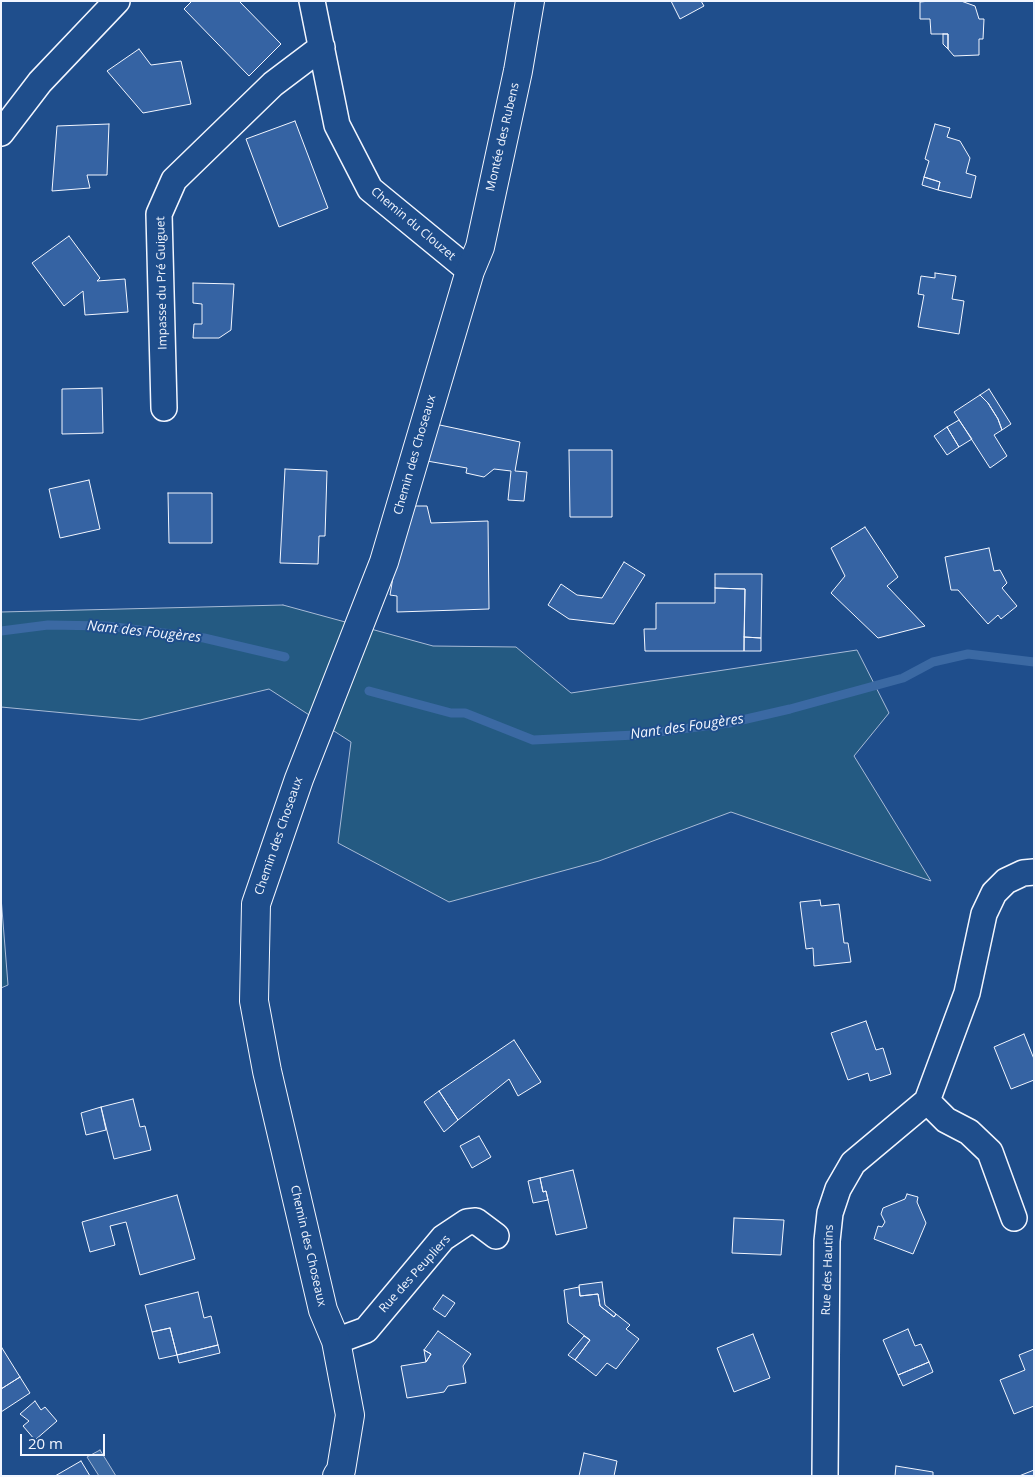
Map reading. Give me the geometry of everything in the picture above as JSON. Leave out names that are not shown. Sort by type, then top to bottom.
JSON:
[{"type":"street","points":[[1,133],[40,82],[117,1]]},
{"type":"street","name":"Chemin du Clouzet","points":[[312,1],[337,125],[370,189],[470,271]]},
{"type":"street","name":"Montée des Rubens","points":[[470,271],[480,247],[518,71],[530,1]]},
{"type":"street","name":"Impasse du Pré Guiguet","points":[[164,408],[159,214],[174,180],[273,84],[322,47]]},
{"type":"street","name":"Chemin des Choseaux","points":[[337,1476],[341,1470],[350,1415],[336,1341],[323,1310],[267,1071],[254,1001],[256,904],[299,779],[384,562],[470,271]]},
{"type":"street","name":"Rue des Hautins","points":[[825,1476],[827,1241],[830,1213],[838,1189],[853,1163],[927,1101],[967,993],[984,914],[994,893],[1006,882],[1023,873],[1034,872]]},
{"type":"street","points":[[927,1101],[946,1120],[969,1132],[990,1152],[1014,1218]]},
{"type":"street","name":"Rue des Peupliers","points":[[336,1341],[366,1330],[443,1238],[468,1222],[476,1221],[496,1236]]},
{"type":"shaded area","points":[[283,605],[433,646],[516,647],[571,693],[857,650],[889,713],[854,756],[931,881],[731,812],[599,861],[449,902],[338,843],[351,742],[269,689],[140,720],[1,707],[1,612]]},
{"type":"shaded area","points":[[1,897],[8,985],[1,988]]},
{"type":"shaded area","points":[[100,1450],[116,1476],[99,1476],[87,1457]]},
{"type":"building","points":[[192,1],[239,1],[281,44],[249,76],[184,9]]},
{"type":"building","points":[[671,1],[701,1],[704,6],[680,19]]},
{"type":"building","points":[[961,1],[975,6],[979,19],[984,19],[983,39],[979,39],[979,55],[954,56],[948,49],[948,34],[931,34],[930,19],[920,19],[920,2]]},
{"type":"building","points":[[943,34],[948,34],[948,49],[943,44]]},
{"type":"building","points":[[139,49],[151,65],[181,61],[191,104],[143,113],[107,71]]},
{"type":"building","points":[[295,121],[328,208],[279,227],[246,139]]},
{"type":"building","points":[[109,124],[107,175],[87,175],[90,188],[52,191],[57,126]]},
{"type":"building","points":[[935,124],[950,128],[947,137],[960,141],[970,158],[966,173],[976,176],[971,198],[938,190],[940,182],[924,177],[929,161],[925,159]]},
{"type":"building","points":[[924,177],[940,182],[938,190],[922,185]]},
{"type":"building","points":[[69,236],[100,278],[97,281],[125,279],[128,312],[85,315],[83,291],[64,306],[32,263]]},
{"type":"building","points":[[935,273],[956,276],[952,299],[964,301],[959,334],[918,327],[924,295],[918,294],[921,276],[935,278]]},
{"type":"building","points":[[193,283],[234,284],[231,330],[219,338],[193,338],[194,324],[202,324],[202,304],[193,303]]},
{"type":"building","points":[[102,388],[103,433],[62,434],[62,389]]},
{"type":"building","points":[[989,389],[1011,424],[1002,430],[998,419],[988,403],[980,395]]},
{"type":"building","points":[[980,395],[988,403],[998,419],[1002,430],[994,435],[1007,456],[990,468],[954,412]]},
{"type":"building","points":[[959,420],[972,439],[959,447],[947,427]]},
{"type":"building","points":[[435,424],[520,442],[515,471],[527,472],[524,501],[508,500],[511,471],[494,469],[484,477],[466,473],[467,468],[427,461]]},
{"type":"building","points":[[947,427],[959,447],[947,455],[934,436]]},
{"type":"building","points":[[569,450],[612,450],[612,517],[570,517]]},
{"type":"building","points":[[285,469],[327,471],[325,536],[319,536],[318,564],[280,563]]},
{"type":"building","points":[[89,480],[100,529],[60,538],[49,489]]},
{"type":"building","points":[[168,493],[212,493],[212,543],[169,543]]},
{"type":"building","points":[[405,506],[427,506],[431,523],[488,521],[489,609],[397,612],[397,596],[390,595]]},
{"type":"building","points":[[865,527],[898,577],[887,586],[925,626],[878,638],[831,593],[845,576],[831,548]]},
{"type":"building","points":[[989,548],[994,571],[1000,570],[1007,583],[1002,588],[1017,606],[1001,619],[998,615],[988,624],[958,590],[951,590],[945,557]]},
{"type":"building","points":[[624,562],[645,575],[614,624],[569,619],[548,605],[561,584],[577,595],[602,598]]},
{"type":"building","points":[[715,574],[762,574],[761,638],[744,637],[745,589],[715,588]]},
{"type":"building","points":[[715,588],[745,589],[744,651],[645,651],[644,629],[656,629],[656,603],[715,603]]},
{"type":"building","points":[[744,637],[761,638],[761,651],[744,651]]},
{"type":"building","points":[[820,900],[821,906],[839,904],[844,943],[848,943],[851,962],[814,966],[813,948],[806,949],[800,902]]},
{"type":"building","points":[[866,1021],[876,1050],[883,1048],[891,1074],[870,1081],[868,1073],[848,1080],[831,1033]]},
{"type":"building","points":[[1024,1034],[1034,1059],[1034,1080],[1011,1089],[994,1047]]},
{"type":"building","points":[[514,1040],[541,1082],[518,1096],[509,1079],[458,1120],[439,1091]]},
{"type":"building","points":[[439,1091],[458,1120],[444,1132],[424,1102]]},
{"type":"building","points":[[133,1099],[140,1127],[145,1126],[151,1150],[114,1159],[101,1107]]},
{"type":"building","points":[[101,1107],[106,1130],[86,1135],[81,1113]]},
{"type":"building","points":[[479,1136],[491,1157],[472,1168],[460,1146]]},
{"type":"building","points":[[573,1170],[587,1228],[556,1235],[546,1191],[543,1192],[540,1178]]},
{"type":"building","points":[[540,1178],[543,1192],[546,1191],[548,1200],[533,1203],[528,1181]]},
{"type":"building","points":[[907,1194],[918,1197],[917,1202],[926,1223],[913,1254],[874,1239],[878,1226],[882,1227],[885,1222],[881,1214],[883,1208],[905,1199]]},
{"type":"building","points":[[177,1195],[195,1259],[140,1275],[126,1222],[110,1226],[115,1245],[90,1252],[82,1222]]},
{"type":"building","points":[[734,1218],[784,1220],[781,1255],[732,1253]]},
{"type":"building","points":[[602,1282],[605,1305],[616,1314],[614,1317],[600,1306],[598,1294],[580,1296],[579,1285]]},
{"type":"building","points":[[579,1287],[580,1296],[598,1294],[600,1306],[614,1317],[616,1314],[630,1325],[626,1329],[639,1339],[616,1369],[607,1363],[596,1376],[575,1360],[590,1340],[568,1323],[564,1290]]},
{"type":"building","points":[[198,1292],[204,1318],[211,1316],[218,1345],[177,1355],[170,1328],[152,1332],[145,1305]]},
{"type":"building","points":[[443,1295],[455,1303],[445,1317],[433,1309]]},
{"type":"building","points":[[170,1328],[177,1355],[159,1359],[152,1332]]},
{"type":"building","points":[[908,1329],[915,1346],[921,1344],[929,1362],[898,1375],[883,1340]]},
{"type":"building","points":[[438,1331],[471,1354],[463,1366],[466,1383],[448,1386],[444,1392],[407,1398],[401,1366],[426,1362],[431,1354],[424,1350]]},
{"type":"building","points":[[753,1334],[770,1378],[734,1392],[717,1348]]},
{"type":"building","points":[[584,1336],[590,1340],[575,1360],[568,1355]]},
{"type":"building","points":[[218,1345],[220,1353],[179,1363],[177,1355]]},
{"type":"building","points":[[1,1348],[20,1377],[1,1389]]},
{"type":"building","points":[[1034,1349],[1034,1406],[1014,1414],[1000,1380],[1025,1370],[1019,1355]]},
{"type":"building","points":[[424,1350],[431,1354],[426,1362]]},
{"type":"building","points":[[929,1362],[933,1372],[903,1386],[898,1375]]},
{"type":"building","points":[[20,1377],[30,1393],[1,1412],[1,1389]]},
{"type":"building","points":[[35,1401],[41,1410],[45,1407],[57,1421],[35,1440],[23,1426],[29,1421],[20,1414]]},
{"type":"building","points":[[584,1453],[617,1461],[614,1476],[579,1476]]},
{"type":"building","points":[[81,1461],[90,1476],[55,1476]]},
{"type":"building","points":[[896,1466],[933,1472],[933,1476],[895,1476]]},
{"type":"building","points":[[1034,1470],[1034,1476],[1019,1476]]},
{"type":"waterway","name":"Nant des Fougères","points":[[1,631],[48,625],[107,626],[204,638],[285,657]]},
{"type":"waterway","name":"Nant des Fougères","points":[[369,691],[451,713],[465,713],[533,740],[635,735],[729,723],[790,709],[903,678],[933,662],[968,654],[1034,662]]}]
